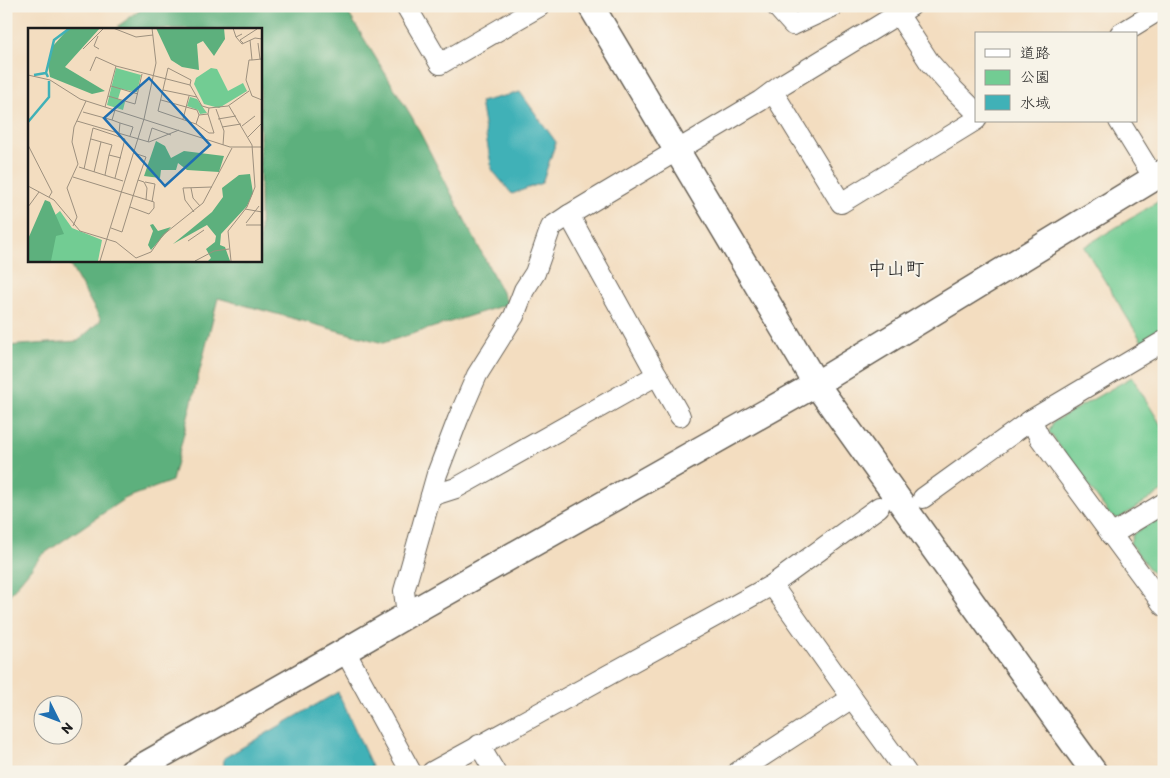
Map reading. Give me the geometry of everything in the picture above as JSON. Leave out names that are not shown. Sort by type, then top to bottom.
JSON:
[{"type":"street","points":[[406,6],[440,64],[540,6]]},
{"type":"street","points":[[591,6],[816,384],[1094,772]]},
{"type":"street","points":[[776,6],[792,25],[834,6]]},
{"type":"street","points":[[1123,32],[1164,7]]},
{"type":"street","points":[[407,615],[404,591],[430,496],[444,456],[477,375],[514,316],[524,290],[535,273],[551,227],[760,101],[783,84],[905,10],[930,63],[975,111]]},
{"type":"street","points":[[773,92],[841,203],[975,121]]},
{"type":"street","points":[[132,772],[816,384],[1159,175],[1120,122]]},
{"type":"street","points":[[569,215],[680,416]]},
{"type":"street","points":[[923,498],[1031,420],[1164,341]]},
{"type":"street","points":[[430,496],[456,488],[657,375]]},
{"type":"street","points":[[1031,420],[1040,438],[1164,606]]},
{"type":"street","points":[[1111,535],[1164,503]]},
{"type":"street","points":[[432,772],[772,585],[879,507]]},
{"type":"street","points":[[772,585],[906,772]]},
{"type":"street","points":[[345,651],[411,772]]},
{"type":"street","points":[[738,772],[852,698]]},
{"type":"street","points":[[479,745],[495,772]]},
{"type":"green space","points":[[146,6],[344,6],[412,117],[508,304],[383,343],[218,298],[172,481],[124,499],[42,555],[6,599],[6,346],[78,341],[101,320],[68,261],[261,261],[261,28],[119,28],[118,26]]},
{"type":"green space","points":[[1164,198],[1164,333],[1144,345],[1084,247]]},
{"type":"green space","points":[[1132,377],[1164,430],[1164,490],[1118,519],[1110,515],[1049,432],[1053,422]]},
{"type":"green space","points":[[1164,515],[1164,589],[1130,543],[1133,534]]},
{"type":"water","points":[[520,92],[556,142],[542,183],[512,194],[492,170],[480,102]]},
{"type":"water","points":[[338,692],[374,771],[223,772],[224,758]]},
{"type":"district","name":"中山町","points":[[896,268]]}]
